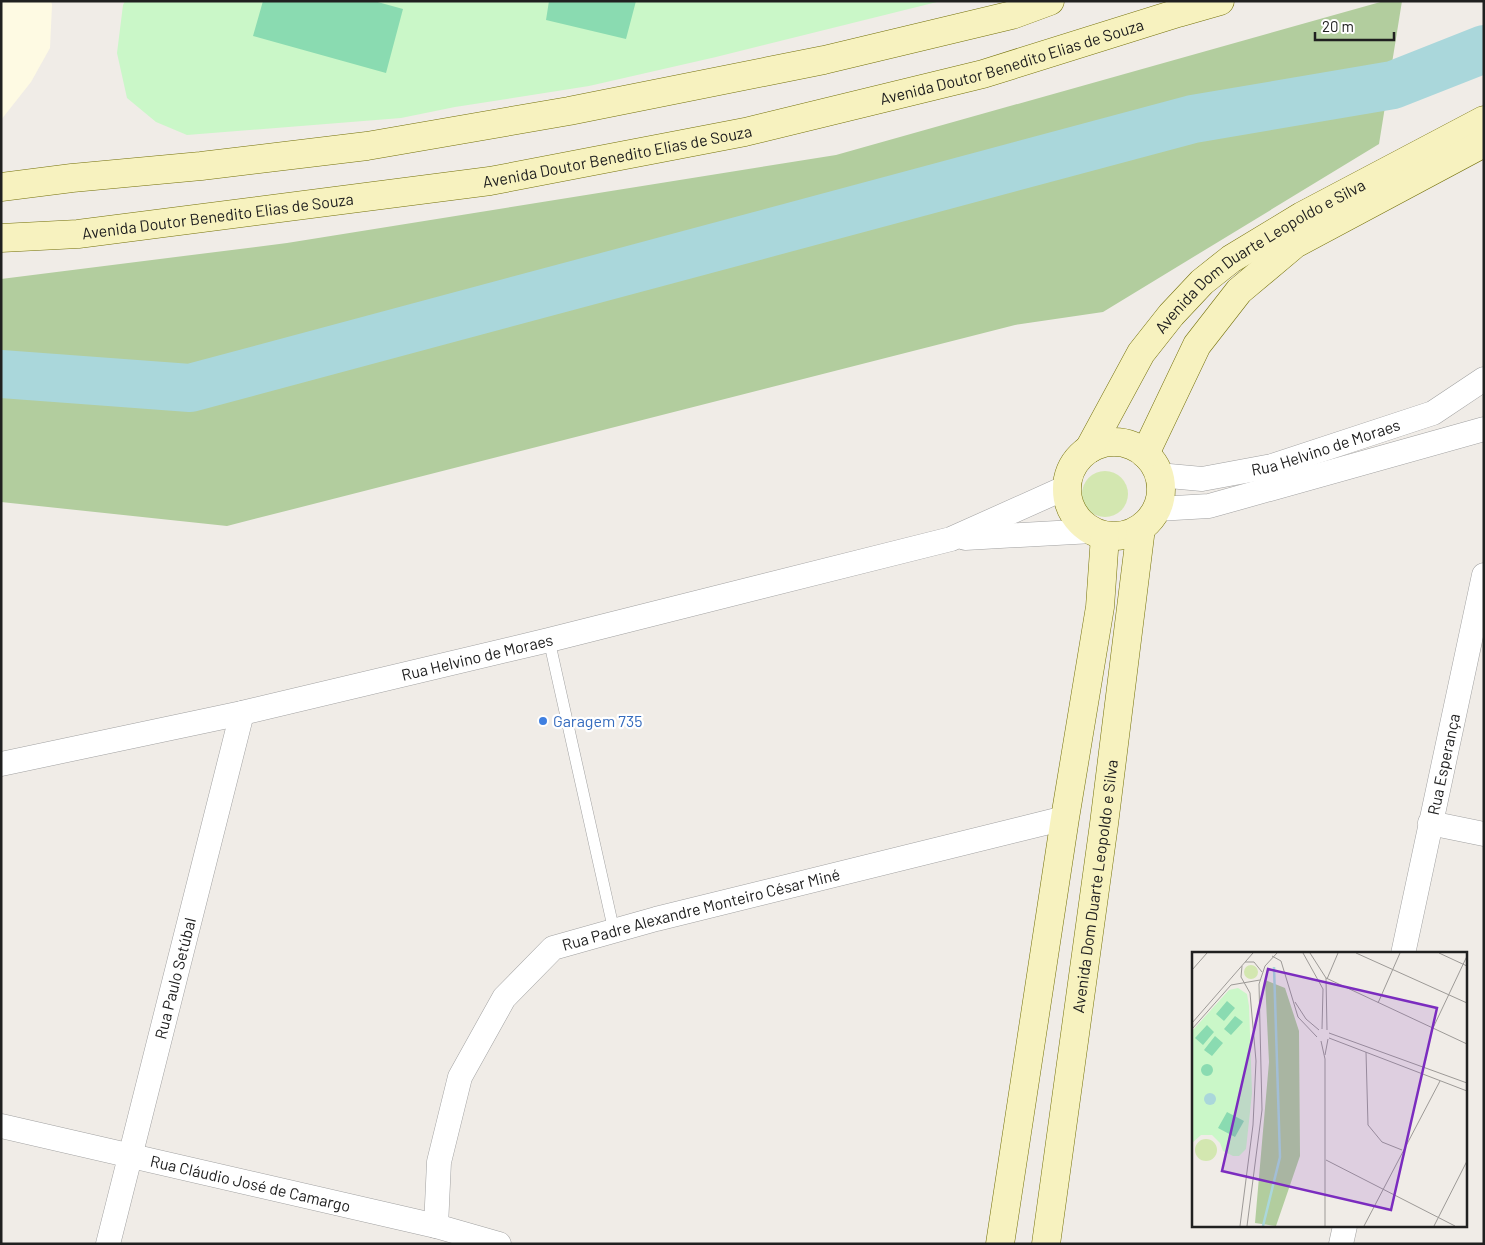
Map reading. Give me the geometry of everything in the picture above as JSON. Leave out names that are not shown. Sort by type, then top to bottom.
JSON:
[{"type":"main road","points":[[1,187],[367,146],[559,113],[824,60],[1012,15],[1050,1]]},
{"type":"main road","name":"Avenida Doutor Benedito Elias de Souza","points":[[1,238],[78,234],[490,181],[745,132],[983,74],[1180,7],[1220,1]]},
{"type":"main road","name":"Avenida Dom Duarte Leopoldo e Silva","points":[[1089,448],[1141,353],[1171,315],[1202,282],[1231,259],[1302,216],[1484,120]]},
{"type":"main road","name":"Avenida Dom Duarte Leopoldo e Silva","points":[[1152,464],[1197,345],[1239,291],[1295,244],[1484,143]]},
{"type":"main road","points":[[1118,442],[1133,446],[1152,464],[1160,480],[1161,494],[1149,518],[1130,534],[1117,536],[1099,534],[1082,524],[1073,513],[1068,500],[1067,487],[1070,472],[1078,459],[1089,448],[1103,443],[1118,442]]},
{"type":"main road","name":"Avenida Dom Duarte Leopoldo e Silva","points":[[1046,1244],[1104,824],[1149,518]]},
{"type":"main road","points":[[1000,1244],[1065,818],[1100,607],[1099,534]]},
{"type":"main road","points":[[1065,818],[1104,824]]},
{"type":"street","name":"Rua Helvino de Moraes","points":[[1152,464],[1202,479],[1272,466],[1432,413],[1484,379]]},
{"type":"street","name":"Rua Helvino de Moraes","points":[[1149,518],[1209,506],[1484,429]]},
{"type":"street","name":"Rua Helvino de Moraes","points":[[1,764],[242,713],[549,640],[951,539],[1067,487]]},
{"type":"street","name":"Rua Helvino de Moraes","points":[[951,539],[1099,534]]},
{"type":"street","name":"Rua Esperança","points":[[1403,952],[1484,575]]},
{"type":"street","name":"Rua Paulo Setúbal","points":[[108,1244],[242,713]]},
{"type":"street","name":"Rua Padre Alexandre Monteiro César Miné","points":[[436,1226],[440,1162],[460,1077],[504,998],[553,948],[1065,818]]},
{"type":"street","points":[[1430,823],[1484,834]]},
{"type":"street","name":"Rua Cláudio José de Camargo","points":[[1,1126],[436,1226],[499,1244]]},
{"type":"street","points":[[1342,1244],[1345,1228]]},
{"type":"lane","points":[[549,640],[614,931]]},
{"type":"shaded area","points":[[1,1],[51,1],[52,5],[50,48],[31,82],[1,120]]},
{"type":"green space","points":[[125,1],[941,1],[716,57],[589,86],[455,107],[401,118],[187,135],[156,122],[127,98],[117,53]]},
{"type":"green space","points":[[263,1],[374,1],[403,9],[386,73],[253,36]]},
{"type":"green space","points":[[549,1],[636,1],[626,39],[546,20]]},
{"type":"green space","points":[[1384,1],[1402,1],[1379,144],[1103,312],[1015,325],[227,526],[1,502],[1,279],[287,243],[836,155]]},
{"type":"green space","points":[[1100,471],[1110,471],[1122,477],[1127,485],[1127,503],[1122,511],[1114,516],[1100,517],[1092,514],[1085,507],[1082,499],[1082,489],[1085,481],[1092,474]]},
{"type":"waterway","points":[[1,374],[190,388],[1193,119],[1393,85],[1484,49]]},
{"type":"place","name":"Garagem 735","points":[[543,721]]}]
